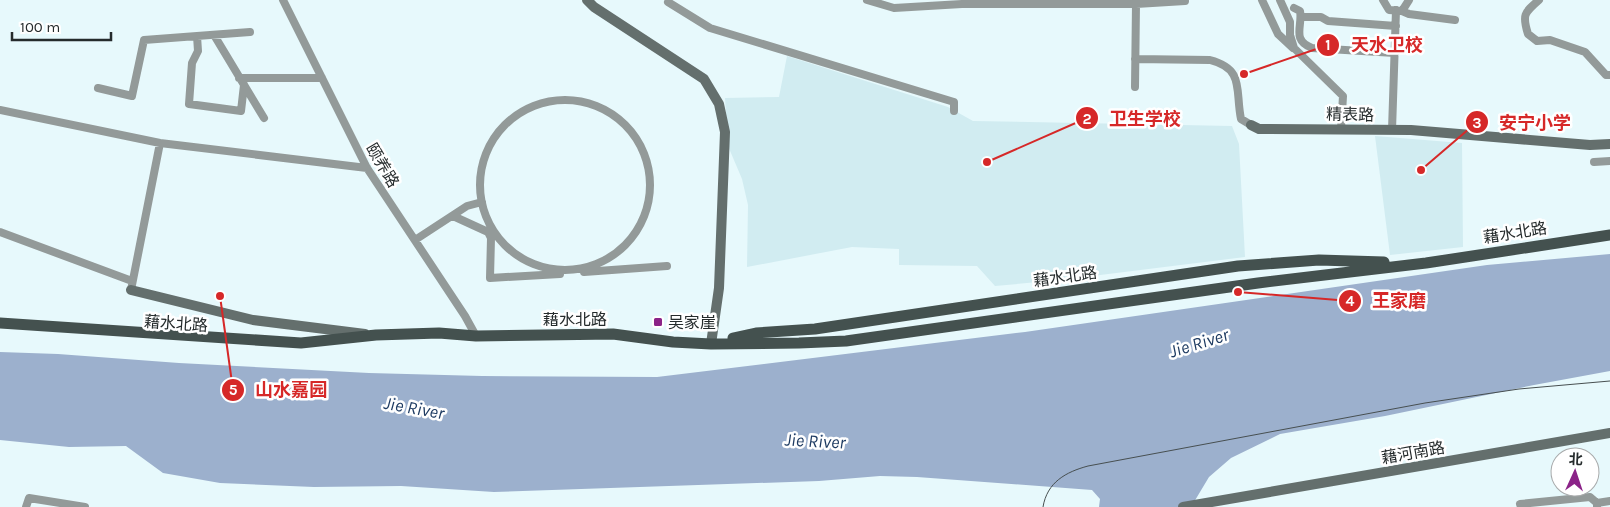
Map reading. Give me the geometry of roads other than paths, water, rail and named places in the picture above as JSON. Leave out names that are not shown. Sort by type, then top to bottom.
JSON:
[{"type":"main road","points":[[588,0],[594,7],[704,80],[718,104],[725,132],[719,288],[710,344]]},
{"type":"main road","name":"精表路","points":[[1251,125],[1259,129],[1392,130],[1590,145],[1610,144]]},
{"type":"main road","name":"藉水北路","points":[[0,323],[301,343],[376,335],[439,333],[476,336],[613,334],[673,342],[710,344],[799,344],[846,341],[1249,284],[1426,263],[1610,235]]},
{"type":"main road","name":"藉水北路","points":[[710,344],[756,333],[815,329],[1243,266],[1319,260],[1426,263]]},
{"type":"main road","points":[[132,285],[254,320],[376,335]]},
{"type":"main road","name":"藉水北路","points":[[0,327],[300,349],[439,333]]},
{"type":"main road","name":"藉河南路","points":[[1183,507],[1610,432]]},
{"type":"street","name":"颐养路","points":[[283,0],[367,168],[465,316],[476,336]]},
{"type":"street","points":[[867,0],[894,8],[962,4],[1136,4],[1185,1]]},
{"type":"street","points":[[1262,0],[1278,34],[1343,96],[1342,129]]},
{"type":"street","points":[[1280,0],[1290,22]]},
{"type":"street","points":[[1383,0],[1388,10],[1399,10],[1408,14],[1455,20]]},
{"type":"street","points":[[1392,130],[1396,26],[1399,10],[1409,0]]},
{"type":"street","points":[[1539,0],[1529,9],[1524,20],[1528,34],[1538,41],[1550,40],[1585,52],[1606,75],[1610,75]]},
{"type":"street","points":[[668,2],[710,28],[954,102],[954,111]]},
{"type":"street","points":[[1135,87],[1136,4]]},
{"type":"street","points":[[1294,48],[1290,35],[1290,22],[1295,4]]},
{"type":"street","points":[[1295,4],[1300,11],[1301,17],[1300,39],[1312,48],[1395,53]]},
{"type":"street","points":[[1301,17],[1321,18],[1328,22],[1396,26]]},
{"type":"street","points":[[98,88],[132,96],[144,40],[250,32]]},
{"type":"street","points":[[214,35],[264,118]]},
{"type":"street","points":[[197,36],[198,50],[192,63],[189,104],[241,111],[242,81]]},
{"type":"street","name":"精表路","points":[[1135,58],[1210,60],[1219,62],[1230,70],[1238,80],[1238,102],[1241,119],[1251,125]]},
{"type":"street","points":[[242,81],[322,78]]},
{"type":"street","points":[[566,100],[585,102],[610,113],[625,124],[637,138],[650,172],[650,200],[636,234],[623,248],[608,259],[582,269],[555,270],[537,266],[520,258],[494,232],[485,216],[482,202],[480,188],[481,170],[486,152],[495,136],[507,122],[522,112],[548,102],[566,100]]},
{"type":"street","points":[[0,110],[160,143],[367,168]]},
{"type":"street","points":[[0,232],[132,285],[160,143]]},
{"type":"street","points":[[1594,162],[1610,162]]},
{"type":"street","points":[[415,240],[467,206],[482,202]]},
{"type":"street","points":[[453,216],[488,232],[491,238],[490,278],[667,266]]},
{"type":"street","points":[[1521,507],[1520,504],[1590,497],[1597,505],[1610,501]]},
{"type":"street","points":[[26,507],[29,498],[85,507]]},
{"type":"water","name":"Jie River","points":[[1610,254],[1610,371],[1385,416],[1280,434],[1231,458],[1209,477],[1191,507],[1099,507],[1100,499],[1092,490],[880,476],[819,481],[494,492],[401,486],[314,487],[220,483],[163,473],[126,446],[69,447],[0,440],[0,352],[369,373],[657,377],[1025,332],[1487,265]]},
{"type":"tram line","points":[[1043,507],[1045,498],[1059,479],[1072,471],[1088,466],[1425,403],[1519,389],[1610,381]]},
{"type":"place","name":"天水卫校","points":[[1244,74]]},
{"type":"place","name":"卫生学校","points":[[987,162]]},
{"type":"place","name":"安宁小学","points":[[1421,170]]},
{"type":"place","name":"王家磨","points":[[1238,292]]},
{"type":"place","name":"山水嘉园","points":[[220,296]]},
{"type":"place","name":"吴家崖","points":[[658,322]]}]
